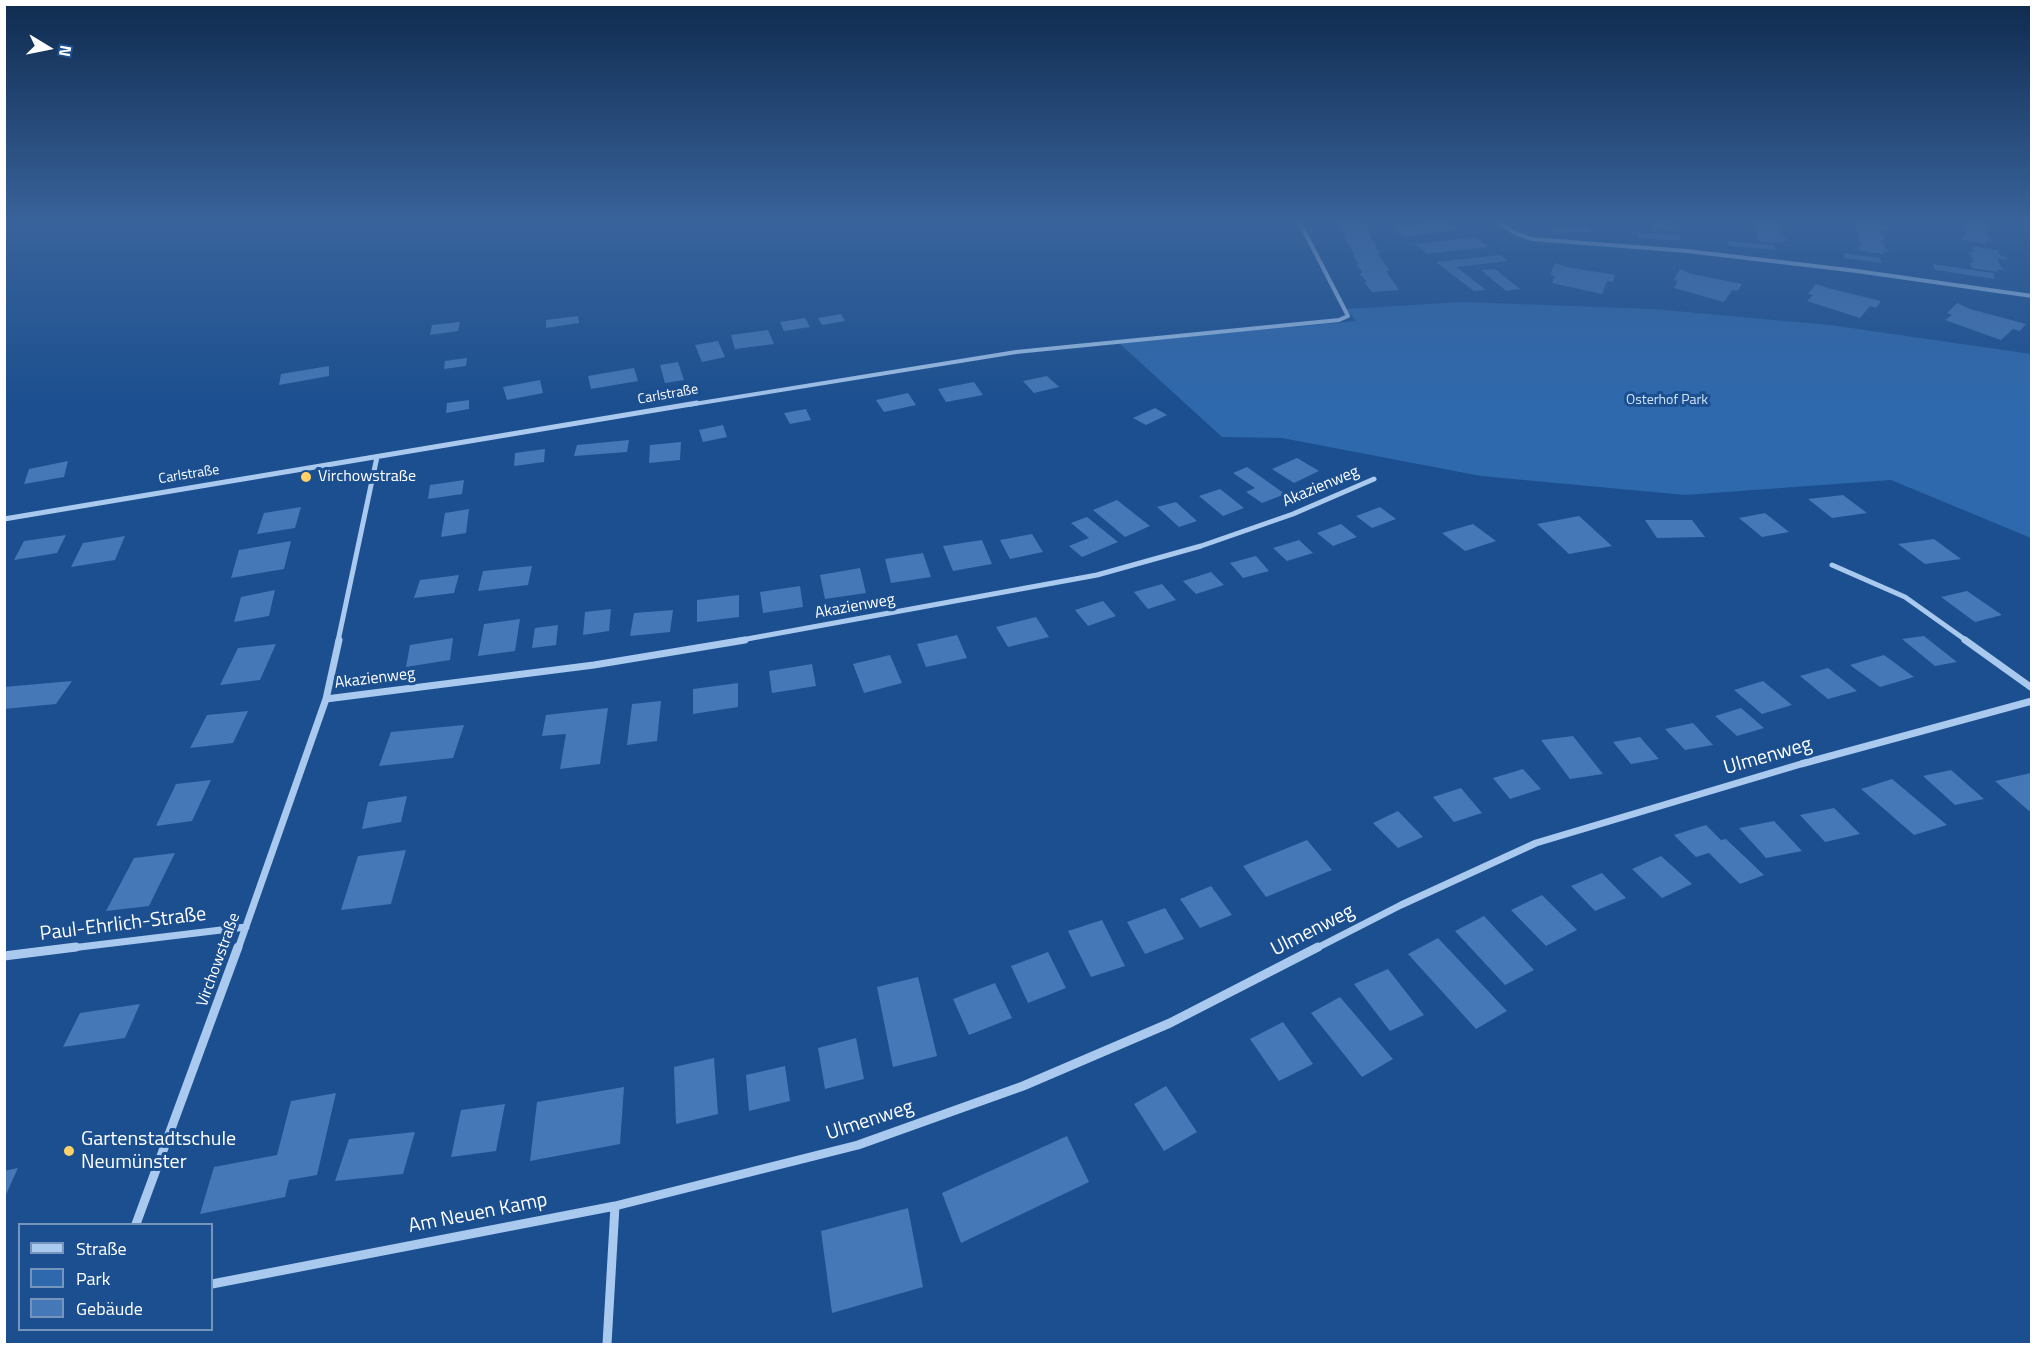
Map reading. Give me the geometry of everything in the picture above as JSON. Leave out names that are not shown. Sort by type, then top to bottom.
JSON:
[{"type":"street","name":"Carlstraße","points":[[4,519],[778,388],[1016,352],[1339,320],[1348,316],[1334,286]]},
{"type":"street","points":[[1964,286],[2031,296]]},
{"type":"street","name":"Virchowstraße","points":[[135,1223],[246,927],[326,699],[376,457]]},
{"type":"street","name":"Akazienweg","points":[[326,699],[594,665],[844,623],[1097,575],[1201,546],[1293,514],[1374,479]]},
{"type":"street","points":[[1832,565],[1905,597],[2031,688]]},
{"type":"street","name":"Ulmenweg","points":[[615,1206],[858,1145],[1023,1086],[1170,1023],[1401,905],[1536,843],[1801,764],[2031,701]]},
{"type":"street","name":"Paul-Ehrlich-Straße","points":[[4,957],[246,927]]},
{"type":"street","points":[[607,1344],[615,1206]]},
{"type":"street","name":"Am Neuen Kamp","points":[[213,1284],[615,1206]]},
{"type":"green space","name":"Osterhof Park","points":[[1463,302],[1653,309],[1830,325],[2031,354],[2031,538],[1891,480],[1685,495],[1481,476],[1282,438],[1222,437],[1119,343],[1356,321],[1346,309]]},
{"type":"building","points":[[1367,286],[1396,286],[1399,290],[1372,292]]},
{"type":"building","points":[[1467,286],[1481,286],[1486,290],[1474,291]]},
{"type":"building","points":[[1500,286],[1516,286],[1520,289],[1506,291]]},
{"type":"building","points":[[1565,286],[1605,286],[1602,294]]},
{"type":"building","points":[[1675,286],[1741,286],[1738,291],[1732,290],[1724,302],[1674,288]]},
{"type":"building","points":[[1814,286],[1822,286],[1881,301],[1876,308],[1870,306],[1860,318],[1807,301],[1813,295],[1808,294]]},
{"type":"building","points":[[1957,303],[1970,309],[2026,324],[2020,331],[2013,329],[2001,340],[1945,320],[1952,315],[1947,313]]},
{"type":"building","points":[[841,314],[845,321],[822,325],[818,318]]},
{"type":"building","points":[[578,316],[579,323],[546,328],[546,320]]},
{"type":"building","points":[[805,318],[810,327],[784,331],[780,322]]},
{"type":"building","points":[[460,322],[458,331],[430,335],[432,325]]},
{"type":"building","points":[[768,330],[774,344],[735,349],[731,335]]},
{"type":"building","points":[[718,341],[725,357],[702,362],[695,345]]},
{"type":"building","points":[[467,358],[466,366],[444,369],[445,361]]},
{"type":"building","points":[[678,362],[684,380],[665,383],[660,365]]},
{"type":"building","points":[[329,366],[329,376],[279,385],[281,374]]},
{"type":"building","points":[[634,368],[638,381],[591,389],[588,376]]},
{"type":"building","points":[[1047,376],[1059,387],[1034,393],[1023,381]]},
{"type":"building","points":[[540,380],[543,393],[507,400],[503,387]]},
{"type":"building","points":[[974,382],[983,395],[946,402],[938,389]]},
{"type":"building","points":[[908,393],[916,405],[884,412],[876,400]]},
{"type":"building","points":[[469,400],[469,409],[446,413],[447,403]]},
{"type":"building","points":[[1155,408],[1167,415],[1146,425],[1133,418]]},
{"type":"building","points":[[806,409],[811,420],[790,424],[784,413]]},
{"type":"building","points":[[723,425],[727,437],[703,442],[699,430]]},
{"type":"building","points":[[629,440],[627,452],[574,456],[577,445]]},
{"type":"building","points":[[681,442],[680,460],[649,463],[650,445]]},
{"type":"building","points":[[545,449],[544,462],[514,466],[515,453]]},
{"type":"building","points":[[1297,458],[1319,471],[1294,483],[1272,469]]},
{"type":"building","points":[[68,461],[64,477],[24,484],[29,469]]},
{"type":"building","points":[[1247,467],[1285,494],[1262,503],[1246,492],[1255,488],[1233,473]]},
{"type":"building","points":[[464,480],[462,494],[428,499],[430,485]]},
{"type":"building","points":[[1220,489],[1244,508],[1223,516],[1199,496]]},
{"type":"building","points":[[1843,495],[1867,513],[1832,518],[1808,499]]},
{"type":"building","points":[[1117,500],[1150,526],[1125,537],[1093,510]]},
{"type":"building","points":[[1176,502],[1197,521],[1179,527],[1157,507]]},
{"type":"building","points":[[301,507],[295,528],[257,534],[264,513]]},
{"type":"building","points":[[1380,507],[1396,519],[1372,528],[1356,516]]},
{"type":"building","points":[[469,509],[466,533],[441,537],[445,513]]},
{"type":"building","points":[[1765,513],[1789,532],[1762,537],[1739,518]]},
{"type":"building","points":[[1579,516],[1612,546],[1569,554],[1537,524]]},
{"type":"building","points":[[1087,517],[1118,542],[1082,557],[1069,546],[1089,538],[1071,523]]},
{"type":"building","points":[[1645,520],[1692,520],[1705,537],[1657,538]]},
{"type":"building","points":[[1341,524],[1357,537],[1333,546],[1317,533]]},
{"type":"building","points":[[1473,524],[1496,541],[1465,551],[1442,533]]},
{"type":"building","points":[[1032,534],[1043,552],[1010,559],[1000,540]]},
{"type":"building","points":[[66,535],[57,553],[14,560],[24,541]]},
{"type":"building","points":[[125,536],[115,560],[71,567],[83,543]]},
{"type":"building","points":[[1934,539],[1961,559],[1925,564],[1898,544]]},
{"type":"building","points":[[982,540],[992,564],[953,571],[943,546]]},
{"type":"building","points":[[1299,540],[1313,553],[1287,561],[1273,548]]},
{"type":"building","points":[[291,541],[284,569],[231,578],[239,550]]},
{"type":"building","points":[[923,553],[931,577],[891,583],[885,559]]},
{"type":"building","points":[[1256,556],[1269,571],[1243,578],[1230,563]]},
{"type":"building","points":[[532,566],[528,585],[478,591],[483,571]]},
{"type":"building","points":[[860,568],[866,593],[825,599],[820,575]]},
{"type":"building","points":[[1211,572],[1224,585],[1196,594],[1183,581]]},
{"type":"building","points":[[459,575],[454,593],[414,598],[420,580]]},
{"type":"building","points":[[1162,584],[1176,600],[1148,609],[1134,592]]},
{"type":"building","points":[[800,586],[803,607],[763,613],[760,592]]},
{"type":"building","points":[[275,590],[269,616],[234,622],[241,597]]},
{"type":"building","points":[[1967,591],[2002,615],[1975,622],[1941,597]]},
{"type":"building","points":[[739,595],[739,617],[697,622],[697,600]]},
{"type":"building","points":[[1103,601],[1116,616],[1088,626],[1075,610]]},
{"type":"building","points":[[611,609],[609,631],[583,635],[585,612]]},
{"type":"building","points":[[673,610],[670,632],[630,636],[634,613]]},
{"type":"building","points":[[1036,617],[1049,637],[1008,647],[996,627]]},
{"type":"building","points":[[520,619],[515,651],[478,656],[484,624]]},
{"type":"building","points":[[558,625],[556,645],[532,648],[535,628]]},
{"type":"building","points":[[957,635],[967,658],[926,667],[917,644]]},
{"type":"building","points":[[1924,636],[1957,662],[1935,666],[1902,639]]},
{"type":"building","points":[[453,638],[450,660],[406,667],[410,645]]},
{"type":"building","points":[[276,644],[260,680],[220,685],[238,648]]},
{"type":"building","points":[[890,655],[902,683],[864,693],[853,664]]},
{"type":"building","points":[[1884,655],[1914,677],[1880,687],[1850,665]]},
{"type":"building","points":[[812,664],[816,686],[772,693],[769,671]]},
{"type":"building","points":[[1828,668],[1857,691],[1828,699],[1800,676]]},
{"type":"building","points":[[72,681],[56,704],[4,709],[4,687]]},
{"type":"building","points":[[1763,681],[1792,705],[1762,714],[1734,690]]},
{"type":"building","points":[[738,683],[738,707],[693,714],[693,689]]},
{"type":"building","points":[[661,701],[657,741],[627,745],[632,704]]},
{"type":"building","points":[[608,708],[600,764],[560,769],[566,734],[542,736],[546,715]]},
{"type":"building","points":[[1741,708],[1764,728],[1737,736],[1715,716]]},
{"type":"building","points":[[248,711],[233,743],[190,748],[207,715]]},
{"type":"building","points":[[1693,723],[1713,745],[1685,750],[1665,729]]},
{"type":"building","points":[[464,725],[453,758],[379,766],[391,732]]},
{"type":"building","points":[[1573,736],[1603,774],[1570,779],[1541,740]]},
{"type":"building","points":[[1640,737],[1659,759],[1631,764],[1613,742]]},
{"type":"building","points":[[1523,769],[1541,789],[1510,799],[1493,778]]},
{"type":"building","points":[[1951,770],[1984,799],[1955,805],[1923,776]]},
{"type":"building","points":[[2031,773],[2031,810],[2029,811],[1995,781]]},
{"type":"building","points":[[1892,779],[1947,825],[1914,835],[1861,789]]},
{"type":"building","points":[[211,780],[192,821],[156,826],[176,784]]},
{"type":"building","points":[[1461,788],[1482,813],[1454,822],[1433,797]]},
{"type":"building","points":[[407,796],[401,822],[362,829],[368,802]]},
{"type":"building","points":[[1834,808],[1860,834],[1825,842],[1800,815]]},
{"type":"building","points":[[1398,811],[1423,837],[1398,848],[1373,823]]},
{"type":"building","points":[[1774,821],[1802,851],[1766,858],[1739,828]]},
{"type":"building","points":[[1706,825],[1721,840],[1726,839],[1764,875],[1740,884],[1709,853],[1696,857],[1674,835]]},
{"type":"building","points":[[1307,840],[1332,870],[1266,897],[1243,866]]},
{"type":"building","points":[[406,850],[391,904],[341,910],[358,856]]},
{"type":"building","points":[[175,853],[149,906],[106,911],[134,858]]},
{"type":"building","points":[[1661,856],[1692,884],[1662,898],[1632,869]]},
{"type":"building","points":[[1602,873],[1626,898],[1595,911],[1571,886]]},
{"type":"building","points":[[1211,886],[1232,915],[1200,928],[1180,899]]},
{"type":"building","points":[[1542,895],[1577,930],[1546,946],[1511,910]]},
{"type":"building","points":[[1165,908],[1184,939],[1145,954],[1127,922]]},
{"type":"building","points":[[1484,916],[1534,970],[1505,985],[1455,931]]},
{"type":"building","points":[[1102,920],[1125,966],[1091,977],[1068,931]]},
{"type":"building","points":[[1438,938],[1507,1011],[1476,1029],[1408,954]]},
{"type":"building","points":[[1048,952],[1066,988],[1028,1003],[1011,966]]},
{"type":"building","points":[[1388,969],[1424,1015],[1390,1031],[1354,984]]},
{"type":"building","points":[[918,977],[937,1056],[893,1067],[877,987]]},
{"type":"building","points":[[995,983],[1012,1018],[969,1035],[953,999]]},
{"type":"building","points":[[1340,997],[1393,1059],[1362,1077],[1311,1013]]},
{"type":"building","points":[[140,1004],[125,1038],[63,1047],[80,1013]]},
{"type":"building","points":[[1283,1022],[1313,1064],[1279,1081],[1250,1039]]},
{"type":"building","points":[[856,1038],[864,1079],[825,1089],[818,1048]]},
{"type":"building","points":[[714,1058],[718,1114],[676,1124],[674,1067]]},
{"type":"building","points":[[785,1066],[790,1101],[749,1111],[746,1075]]},
{"type":"building","points":[[1166,1086],[1197,1132],[1164,1151],[1134,1104]]},
{"type":"building","points":[[624,1087],[620,1144],[530,1161],[537,1102]]},
{"type":"building","points":[[336,1093],[317,1175],[289,1180],[285,1197],[200,1214],[214,1167],[277,1155],[291,1101]]},
{"type":"building","points":[[505,1104],[496,1151],[451,1157],[461,1110]]},
{"type":"building","points":[[415,1132],[403,1174],[335,1181],[349,1139]]},
{"type":"building","points":[[1067,1136],[1089,1182],[961,1243],[942,1193]]},
{"type":"building","points":[[18,1168],[4,1199],[4,1171]]},
{"type":"building","points":[[908,1208],[923,1287],[832,1313],[821,1231]]},
{"type":"place","name":"Virchowstraße","points":[[306,477]]},
{"type":"place","name":"Gartenstadtschule Neumünster","points":[[69,1151]]}]
